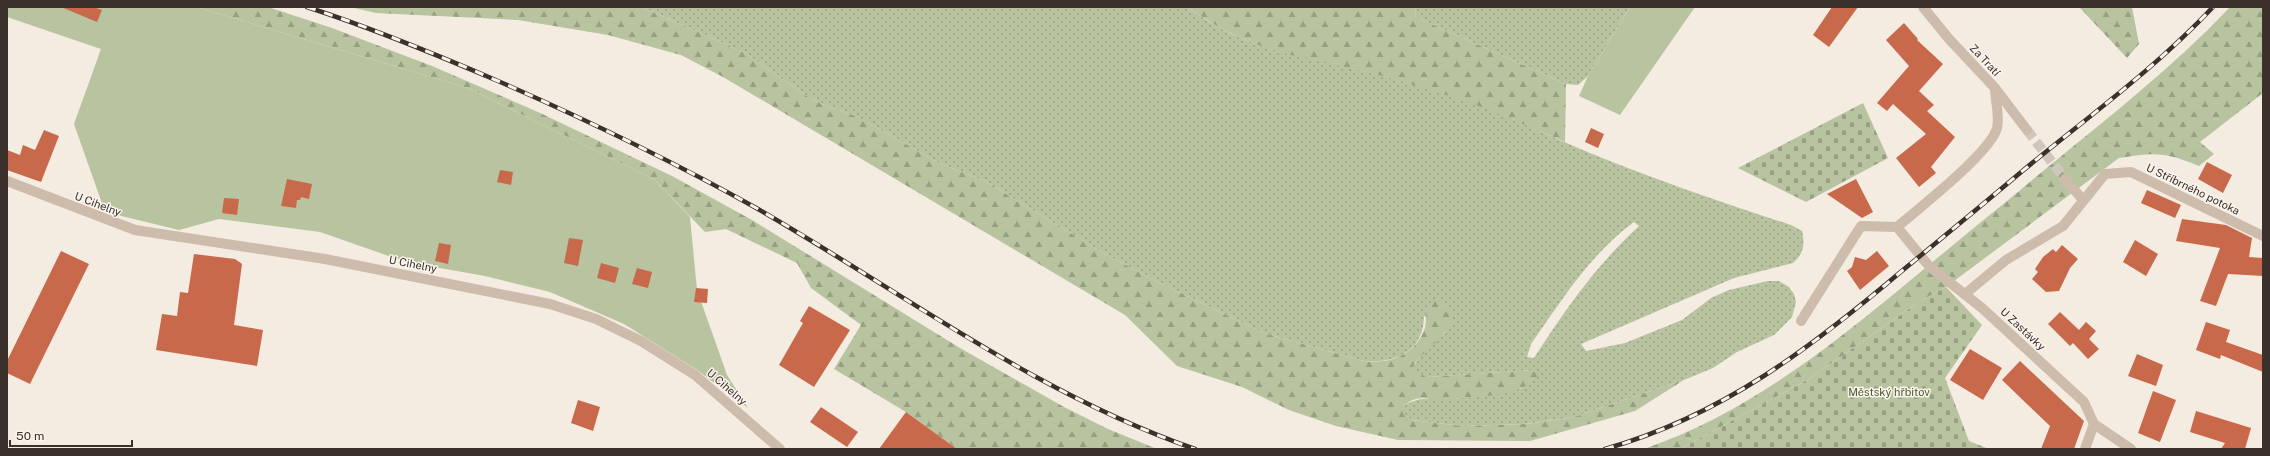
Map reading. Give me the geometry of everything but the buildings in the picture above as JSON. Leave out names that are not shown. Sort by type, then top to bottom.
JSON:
[{"type":"street","name":"Za Tratí","points":[[1923,7],[1949,39],[1995,88],[2027,130]]},
{"type":"street","points":[[1800,321],[1861,226],[1897,227],[1967,166],[1993,137],[1997,128],[1998,116],[1995,88]]},
{"type":"street","name":"U Stříbrného potoka","points":[[1965,294],[2006,260],[2063,226],[2104,174],[2131,172],[2263,236]]},
{"type":"street","points":[[2065,179],[2083,200]]},
{"type":"street","name":"U Cihelny","points":[[7,181],[135,230],[325,259],[550,304],[589,316],[641,341],[694,375],[780,449]]},
{"type":"street","name":"U Zastávky","points":[[1897,227],[1929,266],[1965,294],[2084,402],[2094,424]]},
{"type":"street","points":[[2085,449],[2094,424],[2131,449]]},
{"type":"green space","points":[[7,7],[196,7],[468,88],[655,180],[690,217],[697,290],[727,375],[748,408],[697,370],[624,324],[550,292],[485,276],[406,262],[320,232],[219,219],[179,230],[105,212],[74,124],[101,49],[7,17]]},
{"type":"green space","points":[[196,7],[268,7],[332,28],[432,66],[538,112],[672,176],[752,220],[960,348],[1064,407],[1108,429],[1157,449],[957,449],[906,412],[834,369],[861,325],[811,288],[797,263],[726,229],[705,232],[655,180],[468,88]]},
{"type":"green space","points":[[350,7],[642,7],[745,53],[807,96],[822,104],[858,117],[941,164],[985,181],[1103,253],[1160,283],[1264,333],[1363,361],[1372,362],[1389,360],[1405,354],[1418,342],[1425,329],[1428,308],[1433,299],[1446,307],[1451,315],[1450,324],[1445,332],[1413,366],[1416,371],[1426,377],[1532,370],[1538,375],[1531,382],[1521,388],[1494,395],[1465,398],[1423,398],[1413,400],[1403,406],[1403,414],[1412,420],[1462,426],[1526,424],[1574,417],[1684,380],[1635,411],[1530,441],[1398,440],[1336,426],[1289,410],[1242,387],[1177,366],[1125,315],[723,77],[681,55],[608,35],[518,20],[376,13]]},
{"type":"green space","points":[[642,7],[1188,7],[1229,33],[1249,41],[1289,54],[1407,82],[1473,103],[1502,114],[1577,148],[1640,173],[1791,225],[1802,231],[1803,248],[1797,260],[1793,263],[1734,278],[1581,344],[1586,351],[1625,343],[1682,320],[1711,298],[1729,290],[1768,281],[1779,281],[1789,287],[1794,294],[1796,302],[1792,317],[1774,335],[1737,352],[1713,368],[1684,380],[1574,417],[1525,424],[1462,426],[1412,420],[1403,414],[1403,406],[1417,400],[1431,398],[1476,397],[1522,388],[1532,370],[1426,377],[1415,371],[1413,366],[1425,350],[1446,332],[1424,316],[1423,328],[1419,339],[1413,347],[1396,358],[1386,360],[1363,361],[1264,333],[1160,283],[1103,253],[985,181],[941,164],[858,117],[822,104],[807,96],[745,53]],"holes":[[[1634,222],[1639,226],[1623,241],[1582,288],[1534,358],[1527,357],[1531,344],[1590,263],[1604,248]]]},
{"type":"green space","points":[[1188,7],[1415,7],[1416,17],[1566,84],[1565,142],[1496,113],[1442,94],[1380,75],[1287,54],[1247,41],[1227,32]]},
{"type":"green space","points":[[1415,7],[1630,7],[1588,76],[1578,85],[1566,84],[1416,17]]},
{"type":"green space","points":[[1630,7],[1695,7],[1620,115],[1579,96],[1588,76]]},
{"type":"green space","points":[[2079,7],[2132,7],[2139,44],[2127,58]]},
{"type":"green space","points":[[2230,7],[2263,7],[2263,93],[2200,142],[2214,154],[2199,166],[2160,154],[2119,158],[1946,287],[1919,302],[1809,379],[1680,449],[1644,449],[1717,417],[1752,398],[1786,376],[1850,329],[2154,80]]},
{"type":"green space","points":[[1863,103],[1888,158],[1806,202],[1738,168]]},
{"type":"green space","name":"Městský hřbitov","points":[[1946,287],[1982,325],[1945,378],[1969,441],[1989,449],[1680,449],[1809,379],[1919,302]]},
{"type":"tunnel","points":[[2027,130],[2065,179]]},
{"type":"railway","points":[[307,7],[427,51],[498,81],[630,142],[758,209],[971,340],[1025,371],[1080,400],[1136,426],[1195,449]]},
{"type":"railway","points":[[1605,449],[1648,435],[1688,418],[1727,398],[1800,352],[1869,298],[2144,73],[2168,52],[2213,7]]}]
